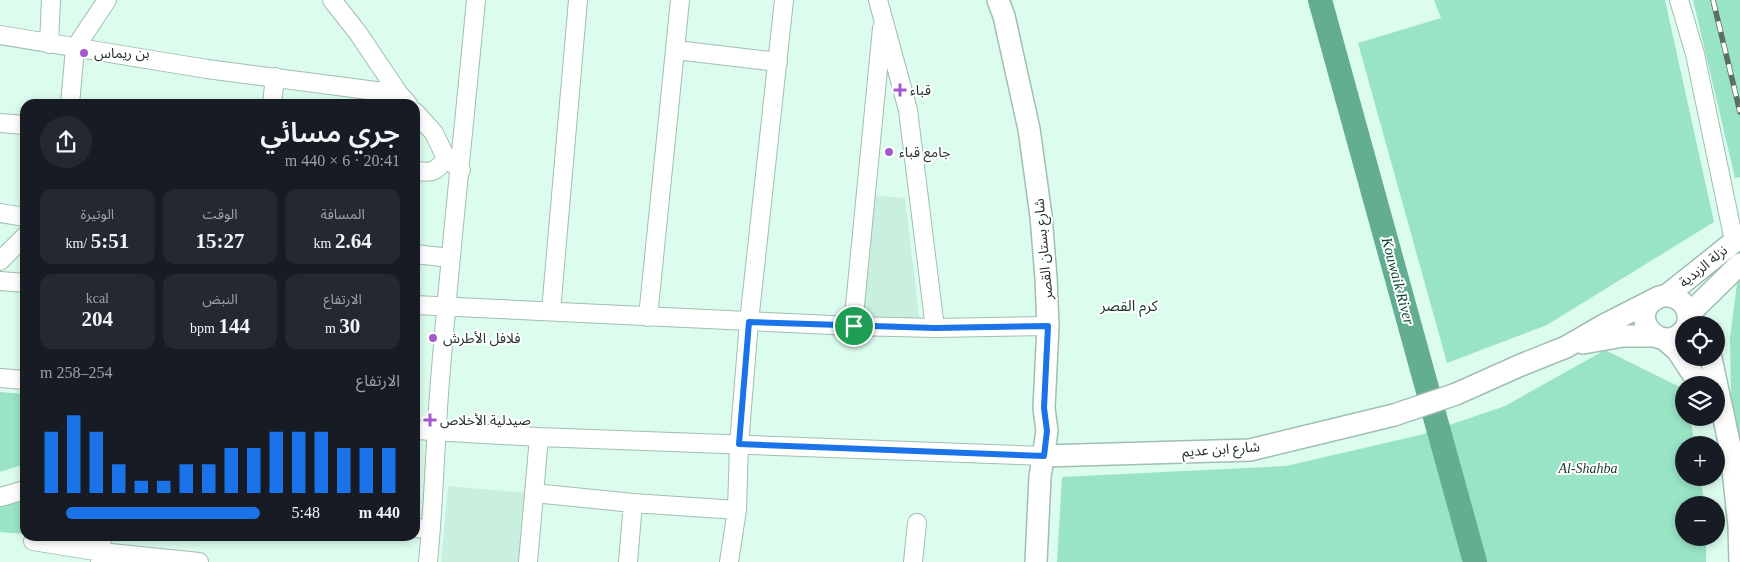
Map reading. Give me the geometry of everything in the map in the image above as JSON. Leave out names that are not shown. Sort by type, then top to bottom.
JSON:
[{"type":"main road","name":"شارع بستان القصر","points":[[998,0],[1004,16],[1030,129],[1041,216],[1048,326],[1044,408],[1047,431],[1040,477],[1036,562]]},
{"type":"main road","name":"نزلة الزبدية","points":[[1662,297],[1737,239]]},
{"type":"main road","name":"نزلة الزبدية","points":[[1695,316],[1740,264]]},
{"type":"main road","points":[[1566,347],[1604,325],[1662,297],[1678,299],[1687,309],[1688,316]]},
{"type":"main road","points":[[1662,297],[1648,306],[1646,312],[1647,326],[1677,350],[1694,376]]},
{"type":"main road","points":[[1566,347],[1615,337],[1675,337]]},
{"type":"main road","name":"شارع ابن عديم","points":[[1044,456],[1250,450],[1394,415],[1456,394],[1566,347]]},
{"type":"main road","points":[[1713,366],[1731,451],[1739,526],[1740,562]]},
{"type":"main road","points":[[1714,426],[1721,457],[1730,562]]},
{"type":"street","points":[[49,44],[52,0]]},
{"type":"street","points":[[70,99],[75,48],[107,0]]},
{"type":"street","points":[[332,0],[403,99]]},
{"type":"street","points":[[428,562],[423,529],[436,431],[450,258],[461,170],[476,0]]},
{"type":"street","points":[[551,311],[578,0]]},
{"type":"street","points":[[648,316],[680,0]]},
{"type":"street","points":[[729,562],[737,510],[739,444],[749,322],[784,0]]},
{"type":"street","points":[[1679,0],[1695,54],[1737,239]]},
{"type":"street","points":[[880,8],[908,110],[935,328]]},
{"type":"street","points":[[854,326],[880,8]]},
{"type":"street","points":[[0,35],[403,99]]},
{"type":"street","points":[[676,50],[778,62]]},
{"type":"street","points":[[272,99],[274,77]]},
{"type":"street","points":[[420,118],[434,133],[446,158],[461,170]]},
{"type":"street","points":[[0,123],[20,125]]},
{"type":"street","points":[[420,171],[428,172],[439,169],[446,158]]},
{"type":"street","points":[[0,213],[20,216]]},
{"type":"street","points":[[0,261],[20,241]]},
{"type":"street","points":[[420,255],[450,258]]},
{"type":"street","points":[[0,281],[20,283]]},
{"type":"street","points":[[420,305],[854,326],[935,328],[1048,326]]},
{"type":"street","points":[[0,378],[20,380]]},
{"type":"street","points":[[420,430],[1044,456]]},
{"type":"street","points":[[528,562],[539,436]]},
{"type":"street","points":[[0,497],[20,491]]},
{"type":"street","points":[[534,493],[633,503],[737,510]]},
{"type":"street","points":[[628,562],[633,503]]},
{"type":"street","points":[[913,562],[917,523]]},
{"type":"street","points":[[33,541],[199,562]]},
{"type":"shaded area","points":[[869,195],[905,198],[920,323],[858,321]]},
{"type":"shaded area","points":[[448,486],[527,493],[521,562],[441,562]]},
{"type":"green space","points":[[1434,0],[1665,0],[1714,222],[1547,325],[1447,363],[1358,43],[1441,18]]},
{"type":"green space","points":[[1693,0],[1740,0],[1740,177],[1735,178]]},
{"type":"green space","points":[[1740,275],[1740,466],[1731,401],[1730,338],[1738,276]]},
{"type":"green space","name":"Al-Shahba","points":[[1605,350],[1675,385],[1675,426],[1691,426],[1693,436],[1675,436],[1675,486],[1701,486],[1703,496],[1675,496],[1675,546],[1706,546],[1706,562],[1057,562],[1062,477],[1286,466],[1420,435],[1505,406]]},
{"type":"green space","points":[[0,392],[20,394],[20,466],[0,472]]},
{"type":"green space","points":[[20,501],[20,534],[0,532],[0,506]]},
{"type":"waterway","name":"Kouwaik River","points":[[1320,0],[1475,562]]},
{"type":"railway","points":[[1713,0],[1740,112]]},
{"type":"place","name":"بن ريماس","points":[[84,53]]},
{"type":"place","name":"قباء","points":[[900,90]]},
{"type":"place","name":"جامع قباء","points":[[889,152]]},
{"type":"place","name":"فلافل اﻷطرش","points":[[433,338]]},
{"type":"place","name":"صيدلية اﻷخلاص","points":[[430,420]]},
{"type":"district","name":"كرم القصر","points":[[1129,306]]},
{"type":"route","points":[[749,322],[854,326],[935,328],[1048,326],[1044,408],[1047,431],[1044,456],[739,444],[749,322]]}]
